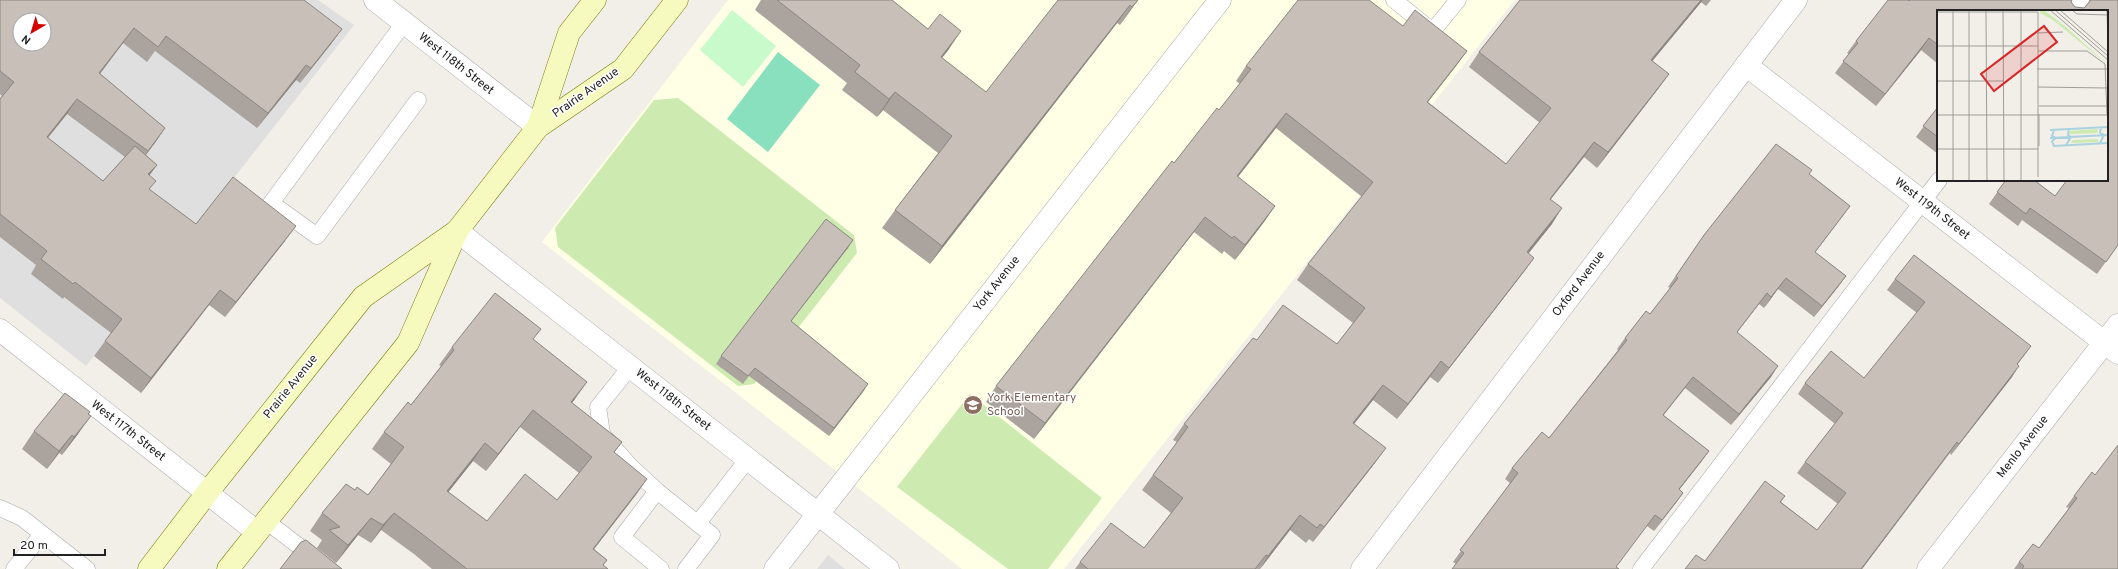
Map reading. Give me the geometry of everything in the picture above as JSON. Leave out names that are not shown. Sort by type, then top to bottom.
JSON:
[{"type":"main road","name":"Prairie Avenue","points":[[538,127],[569,33],[595,0]]},
{"type":"main road","name":"Prairie Avenue","points":[[228,569],[408,343],[457,231],[538,127],[623,68],[677,0]]},
{"type":"main road","name":"Prairie Avenue","points":[[149,569],[206,493],[363,297],[457,231]]},
{"type":"street","name":"West 118th Street","points":[[375,0],[538,127]]},
{"type":"street","name":"York Avenue","points":[[775,569],[1220,0]]},
{"type":"street","name":"Oxford Avenue","points":[[1362,569],[1796,0]]},
{"type":"street","name":"West 119th Street","points":[[1746,65],[2111,348]]},
{"type":"street","name":"West 118th Street","points":[[457,231],[888,569]]},
{"type":"street","name":"Menlo Avenue","points":[[1928,569],[2111,348],[2118,325]]},
{"type":"street","name":"West 117th Street","points":[[0,330],[206,493],[262,526]]},
{"type":"lane","points":[[1394,0],[1430,28],[1434,28],[1458,0]]},
{"type":"lane","points":[[2073,10],[2081,0]]},
{"type":"lane","points":[[404,23],[271,204],[317,236],[418,100]]},
{"type":"lane","points":[[1641,569],[1938,181]]},
{"type":"lane","points":[[630,367],[598,407],[602,434],[631,468],[656,491],[712,535],[686,569]]},
{"type":"lane","points":[[698,523],[748,459]]},
{"type":"lane","points":[[656,491],[622,537],[662,569]]},
{"type":"lane","points":[[0,508],[22,518],[87,569]]},
{"type":"lane","points":[[262,526],[330,569]]},
{"type":"lane","points":[[14,569],[42,534]]},
{"type":"shaded area","points":[[0,0],[318,0],[354,25],[86,366],[0,298]]},
{"type":"shaded area","name":"York Elementary School","points":[[728,0],[1515,0],[1064,569],[962,569],[542,242]]},
{"type":"shaded area","points":[[828,555],[845,569],[817,569]]},
{"type":"green space","points":[[732,10],[776,46],[743,87],[700,50]]},
{"type":"green space","points":[[778,52],[820,85],[768,152],[727,119]]},
{"type":"green space","points":[[678,98],[854,235],[857,253],[754,384],[738,386],[558,247],[555,228],[654,100]]},
{"type":"green space","points":[[970,394],[1102,498],[1048,569],[1008,569],[897,487]]},
{"type":"building","points":[[0,0],[304,0],[342,29],[311,68],[306,65],[268,113],[166,36],[158,47],[134,28],[99,73],[165,128],[148,151],[77,99],[47,137],[103,181],[135,146],[157,165],[148,174],[156,181],[149,189],[196,224],[233,177],[296,226],[236,302],[220,290],[151,378],[105,341],[122,319],[75,282],[73,284],[41,259],[47,251],[0,214],[0,99],[14,82],[0,71]]},
{"type":"building","points":[[777,0],[892,0],[928,29],[940,14],[961,31],[941,57],[986,92],[1058,0],[1138,0],[1132,7],[1130,5],[942,246],[895,210],[952,136],[895,92],[889,99],[855,72],[860,65]]},
{"type":"building","points":[[1298,0],[1369,0],[1403,26],[1415,10],[1467,51],[1427,102],[1506,164],[1551,108],[1479,52],[1520,0],[1701,0],[1651,60],[1669,74],[1608,152],[1594,142],[1550,199],[1562,208],[1527,252],[1534,258],[1449,368],[1441,361],[1408,404],[1383,385],[1353,423],[1386,448],[1324,527],[1320,524],[1317,528],[1300,515],[1268,556],[1266,555],[1255,569],[1088,569],[1080,562],[1111,523],[1144,548],[1183,498],[1153,475],[1188,427],[1184,424],[1253,338],[1257,340],[1283,305],[1337,344],[1365,308],[1308,264],[1373,182],[1286,113],[1237,176],[1275,206],[1245,245],[1234,236],[1232,238],[1205,217],[1045,423],[996,386],[1172,161],[1174,163],[1217,108],[1219,110],[1251,69],[1246,66]]},
{"type":"building","points":[[1888,0],[2072,0],[2071,2],[2075,7],[2084,8],[2091,0],[2118,0],[2118,245],[2106,262],[2030,208],[2026,214],[1997,192],[2005,181],[2035,181],[2055,196],[2066,181],[2108,181],[2108,10],[1937,10],[1937,44],[1929,38],[1885,94],[1843,61],[1858,43],[1856,41]]},
{"type":"building","points":[[1937,108],[1937,136],[1923,126]]},
{"type":"building","points":[[1776,144],[1812,170],[1809,174],[1850,206],[1815,252],[1846,276],[1822,306],[1786,278],[1771,297],[1767,293],[1737,332],[1778,366],[1739,414],[1693,377],[1663,415],[1709,451],[1679,489],[1683,493],[1662,520],[1655,515],[1616,567],[1619,569],[1452,569],[1464,553],[1460,550],[1518,473],[1512,468],[1542,432],[1549,438],[1627,340],[1625,338],[1646,311],[1650,314],[1678,278],[1676,276],[1704,235]]},
{"type":"building","points":[[826,219],[853,240],[791,321],[868,384],[834,428],[755,368],[748,376],[721,356]]},
{"type":"building","points":[[1914,255],[2031,346],[2017,364],[2019,366],[1959,444],[1957,442],[1861,569],[1685,569],[1696,555],[1705,561],[1765,481],[1785,496],[1780,502],[1817,530],[1846,493],[1805,462],[1843,413],[1805,383],[1831,351],[1864,378],[1925,302],[1895,279]]},
{"type":"building","points":[[495,293],[541,329],[533,339],[587,382],[571,402],[622,442],[614,452],[647,479],[593,549],[607,560],[603,565],[608,569],[467,569],[394,513],[383,525],[371,518],[348,545],[329,530],[340,527],[322,513],[346,484],[355,490],[357,487],[368,495],[404,447],[384,432],[408,402],[411,405],[454,350],[452,347]],"holes":[[[533,410],[592,457],[557,500],[525,474],[487,521],[447,491],[485,443],[498,454]]]},
{"type":"building","points":[[65,393],[90,412],[88,414],[91,416],[74,437],[72,435],[59,451],[34,431]]},
{"type":"building","points":[[2118,445],[2118,569],[2022,569],[2024,566],[2019,562],[2033,544],[2039,548],[2077,498],[2074,496],[2092,472],[2095,475]]},
{"type":"building","points":[[306,540],[342,569],[280,569],[301,542]]},
{"type":"place","name":"York Elementary School","points":[[973,405]]}]
